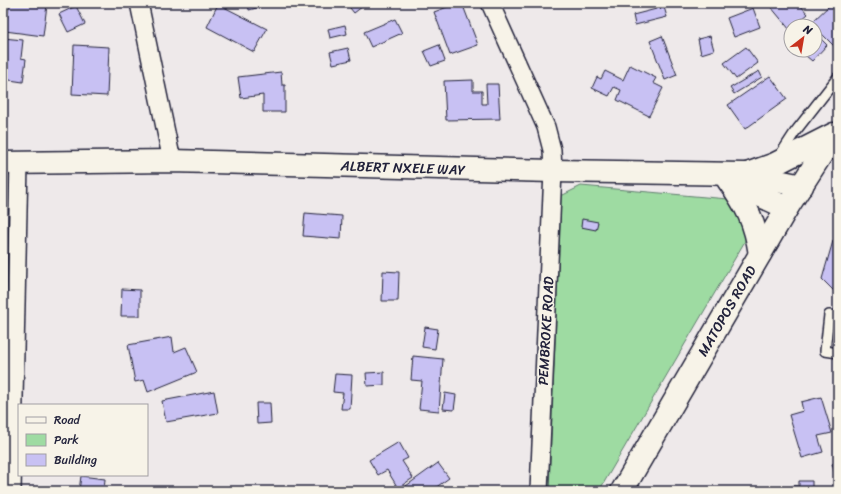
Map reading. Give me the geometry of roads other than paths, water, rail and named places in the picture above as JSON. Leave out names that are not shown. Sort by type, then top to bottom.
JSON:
[{"type":"main road","points":[[729,176],[767,179],[838,132]]},
{"type":"main road","name":"MATOPOS ROAD","points":[[622,491],[760,254],[821,155],[838,136]]},
{"type":"main road","name":"ALBERT NXELE WAY","points":[[11,163],[172,161],[729,176]]},
{"type":"main road","points":[[729,176],[767,179],[802,186]]},
{"type":"main road","points":[[729,176],[753,222],[760,254]]},
{"type":"main road","points":[[767,179],[788,208]]},
{"type":"street","points":[[140,3],[172,161]]},
{"type":"street","name":"PEMBROKE ROAD","points":[[490,3],[546,127],[552,150],[553,172],[539,491]]},
{"type":"street","points":[[11,163],[12,491]]},
{"type":"lane","points":[[767,179],[795,132],[838,77]]},
{"type":"lane","points":[[838,316],[829,315],[825,351],[838,353]]}]
